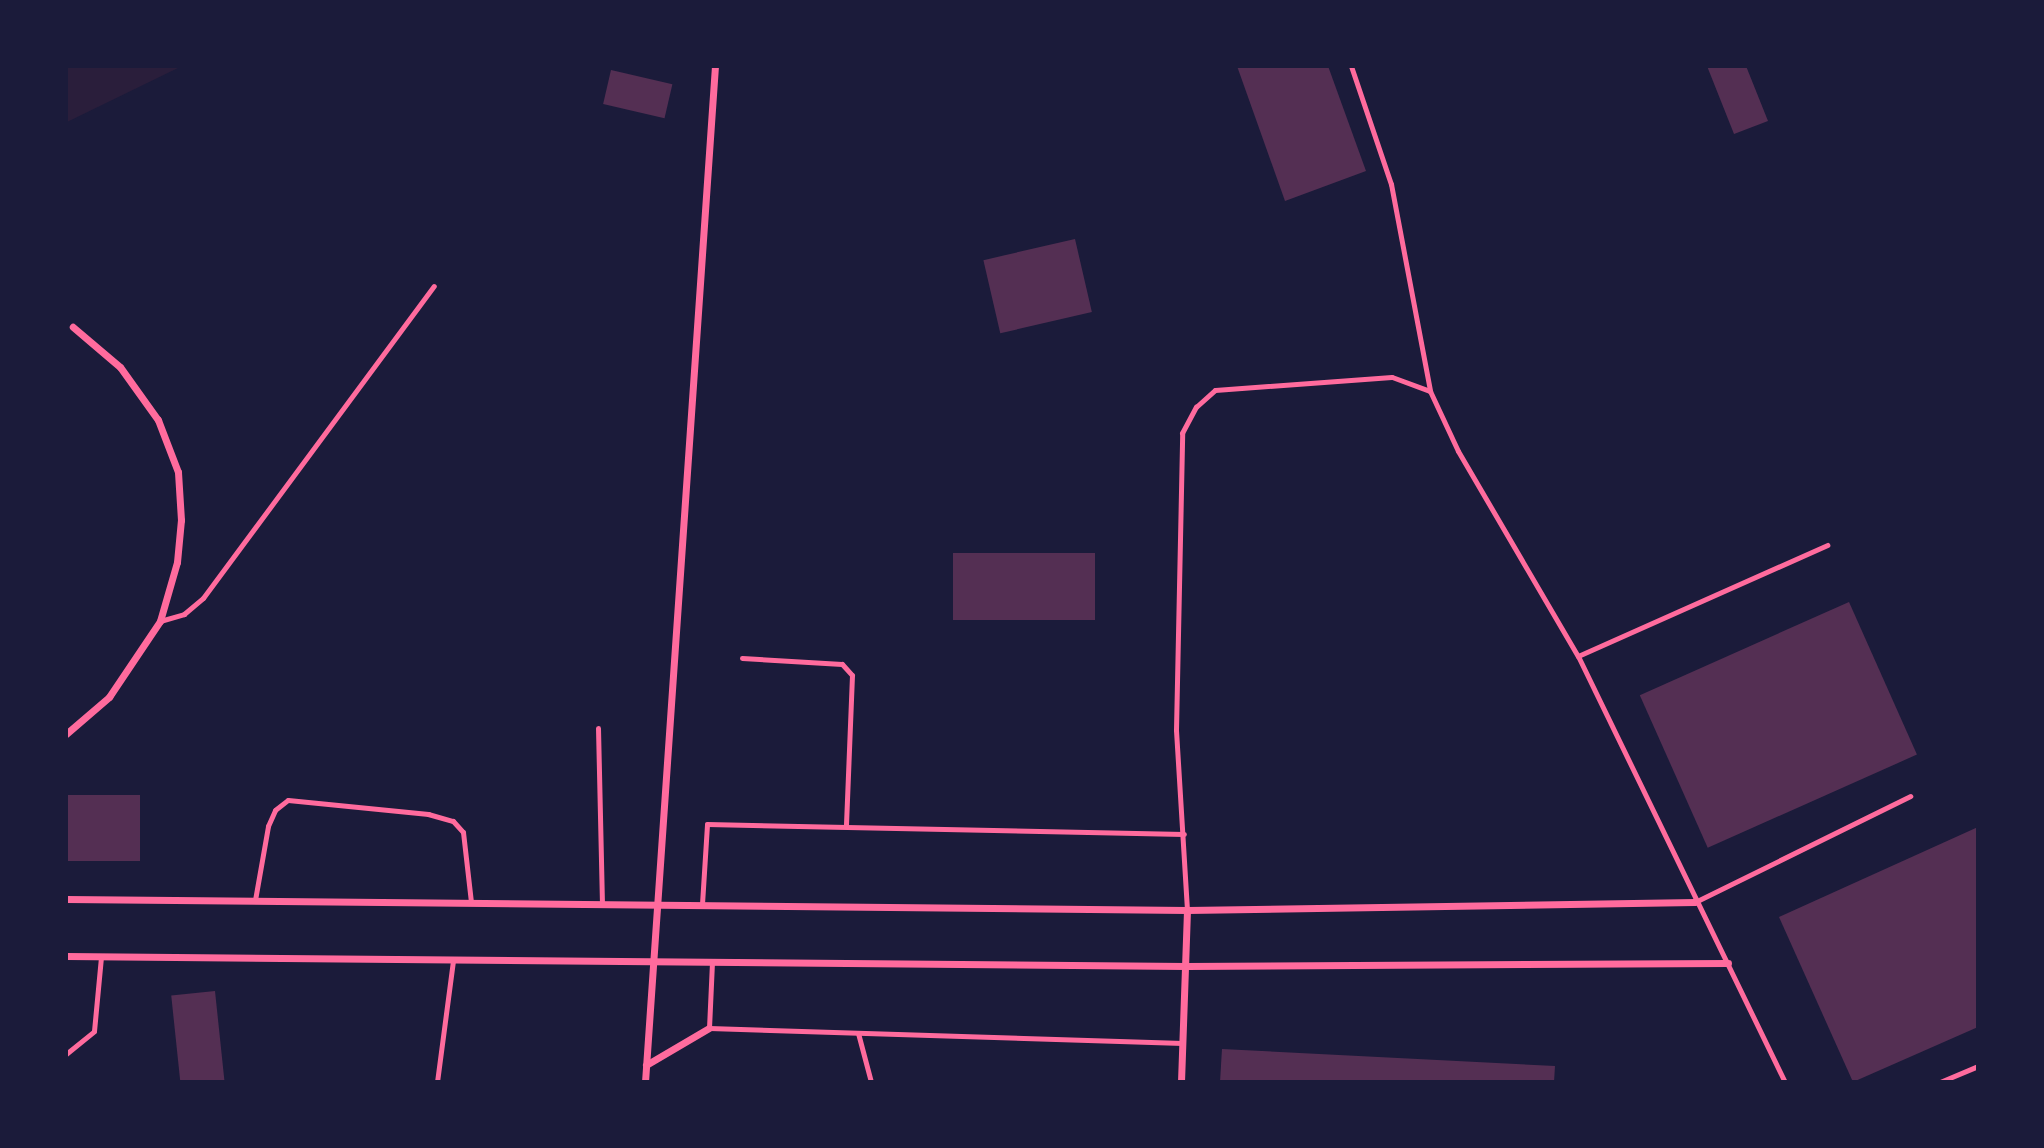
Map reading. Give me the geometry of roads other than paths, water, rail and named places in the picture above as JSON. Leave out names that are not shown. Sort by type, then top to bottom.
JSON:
[{"type":"street","points":[[645,1082],[715,66]]},
{"type":"street","points":[[66,734],[109,697],[160,621],[177,562],[181,520],[178,472],[158,420],[120,367],[73,327]]},
{"type":"street","points":[[66,899],[1187,910],[1695,902]]},
{"type":"street","points":[[1181,1082],[1187,910]]},
{"type":"street","points":[[66,956],[1186,966],[1728,963]]},
{"type":"street","points":[[646,1065],[709,1028]]},
{"type":"lane","points":[[1350,66],[1391,184],[1430,391],[1458,451],[1578,656],[1695,902],[1728,963],[1785,1082]]},
{"type":"lane","points":[[160,621],[184,614],[203,598],[434,286]]},
{"type":"lane","points":[[1187,910],[1176,730],[1182,433],[1196,407],[1215,390],[1392,377],[1430,391]]},
{"type":"lane","points":[[1578,656],[1827,545]]},
{"type":"lane","points":[[743,658],[842,664],[852,675],[846,826]]},
{"type":"lane","points":[[598,728],[602,903]]},
{"type":"lane","points":[[1695,902],[1910,796]]},
{"type":"lane","points":[[255,900],[268,826],[275,810],[288,800],[428,814],[453,821],[463,832],[471,902]]},
{"type":"lane","points":[[702,904],[708,824],[1184,834]]},
{"type":"lane","points":[[66,1054],[94,1031],[101,957]]},
{"type":"lane","points":[[437,1082],[453,960]]},
{"type":"lane","points":[[712,962],[709,1028],[1183,1043]]},
{"type":"lane","points":[[858,1032],[871,1082]]},
{"type":"lane","points":[[1940,1082],[1978,1066]]}]
